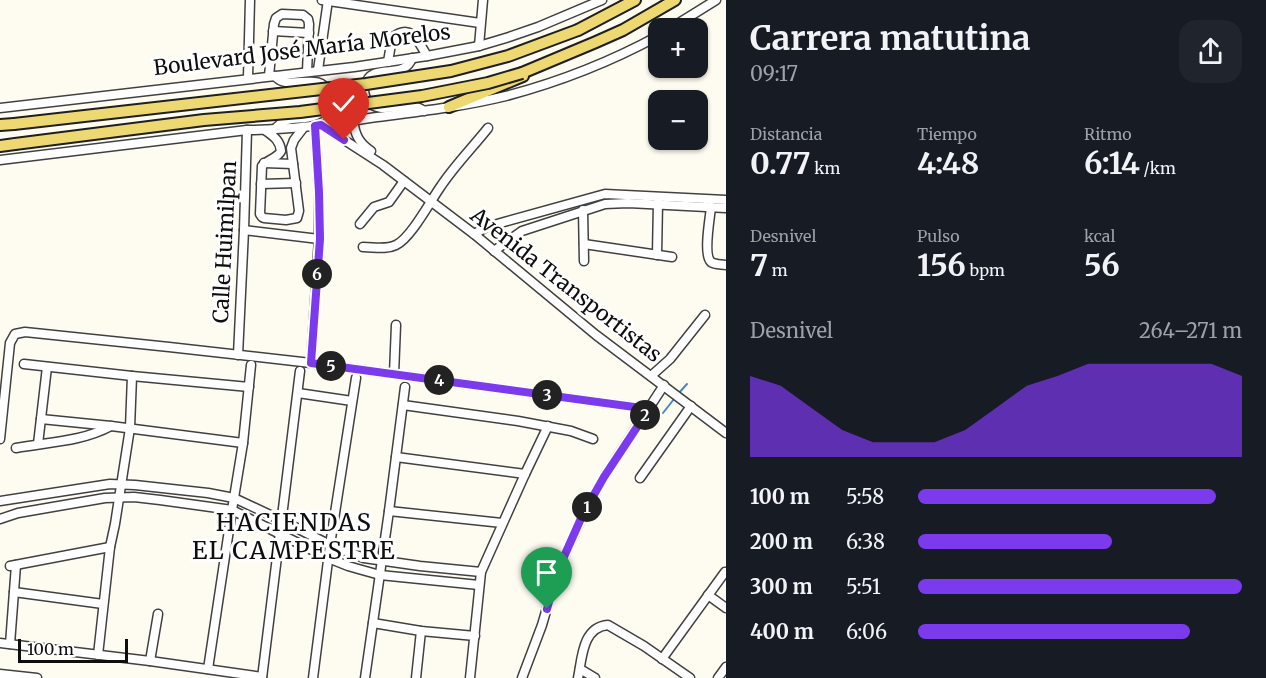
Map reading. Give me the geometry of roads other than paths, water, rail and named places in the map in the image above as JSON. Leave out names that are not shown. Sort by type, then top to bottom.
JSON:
[{"type":"main road","name":"Boulevard José María Morelos","points":[[0,125],[366,84],[451,71],[508,56],[578,30],[635,0]]},
{"type":"main road","points":[[0,146],[204,120],[300,112],[422,96],[488,83],[522,73],[596,42],[623,30],[675,0]]},
{"type":"main road","points":[[448,108],[508,83],[560,57]]},
{"type":"street","points":[[248,78],[250,0]]},
{"type":"street","points":[[322,0],[480,23]]},
{"type":"street","points":[[318,70],[327,0]]},
{"type":"street","points":[[403,11],[405,0]]},
{"type":"street","points":[[479,46],[483,0]]},
{"type":"street","name":"Boulevard José María Morelos","points":[[0,108],[427,56],[479,46],[538,27],[602,0]]},
{"type":"street","points":[[687,18],[716,0]]},
{"type":"street","points":[[269,130],[286,119],[315,116],[324,111],[329,102],[326,87],[320,83],[284,82],[272,76],[273,31],[276,18],[282,14],[306,17],[309,24],[307,72]]},
{"type":"street","points":[[273,31],[309,33]]},
{"type":"street","points":[[388,62],[392,38],[397,34],[409,32],[415,35],[427,56]]},
{"type":"street","points":[[0,160],[248,130],[304,127],[448,108],[505,96],[565,78],[604,63],[648,41]]},
{"type":"street","points":[[412,58],[406,69],[375,73],[369,76],[363,92],[367,100],[383,109],[413,105],[424,111]]},
{"type":"street","name":"Avenida Transportistas","points":[[353,120],[354,132],[360,142],[383,165]]},
{"type":"street","points":[[311,363],[320,239],[318,125]]},
{"type":"street","name":"Avenida Transportistas","points":[[318,125],[383,165],[474,234],[596,335],[725,432]]},
{"type":"street","points":[[269,130],[280,144],[281,151],[278,156],[264,163],[261,170],[260,212],[262,217],[286,220],[294,219],[298,215],[291,153],[292,144],[304,127]]},
{"type":"street","points":[[363,247],[386,248],[398,244],[431,202],[441,185],[488,128]]},
{"type":"street","name":"Calle Huimilpan","points":[[237,355],[248,130]]},
{"type":"street","points":[[264,163],[293,164]]},
{"type":"street","points":[[360,224],[374,207],[389,202],[404,182]]},
{"type":"street","points":[[261,184],[296,183]]},
{"type":"street","points":[[474,234],[487,227],[605,194],[726,208]]},
{"type":"street","points":[[494,251],[522,231],[597,206],[614,203],[726,200]]},
{"type":"street","points":[[657,255],[658,201]]},
{"type":"street","points":[[711,207],[707,241],[708,256],[713,263],[726,265]]},
{"type":"street","points":[[584,210],[584,261]]},
{"type":"street","points":[[504,222],[513,237]]},
{"type":"street","points":[[244,230],[320,239]]},
{"type":"street","points":[[584,244],[672,257]]},
{"type":"street","points":[[651,376],[670,359],[705,315]]},
{"type":"street","points":[[394,374],[396,325]]},
{"type":"street","points":[[0,439],[10,343],[15,334],[20,333],[311,363],[649,409]]},
{"type":"street","points":[[24,364],[249,387]]},
{"type":"street","points":[[208,669],[243,444],[251,365]]},
{"type":"street","points":[[38,444],[46,367]]},
{"type":"street","points":[[0,643],[262,677],[300,371]]},
{"type":"street","points":[[98,655],[110,547],[116,524],[130,428],[132,376]]},
{"type":"street","points":[[313,678],[328,558],[356,378]]},
{"type":"street","points":[[365,678],[405,387]]},
{"type":"street","points":[[522,678],[542,625],[563,555],[583,514],[604,477],[666,387]]},
{"type":"street","points":[[298,393],[352,401]]},
{"type":"street","points":[[403,405],[571,430],[593,440]]},
{"type":"street","points":[[640,478],[691,406]]},
{"type":"street","points":[[41,418],[243,444]]},
{"type":"street","points":[[16,448],[83,438],[111,426]]},
{"type":"street","points":[[470,678],[481,572],[548,426]]},
{"type":"street","points":[[396,457],[525,474]]},
{"type":"street","points":[[0,501],[102,485],[162,487],[234,498],[330,545],[364,558],[481,572]]},
{"type":"street","points":[[0,519],[18,513],[82,501],[120,497],[160,500],[232,510],[328,558],[380,575],[479,585]]},
{"type":"street","points":[[389,511],[502,524]]},
{"type":"street","points":[[10,644],[14,592],[13,566],[110,547]]},
{"type":"street","points":[[662,659],[725,572]]},
{"type":"street","points":[[14,592],[103,604]]},
{"type":"street","points":[[708,596],[726,608]]},
{"type":"street","points":[[150,661],[158,614]]},
{"type":"street","points":[[373,623],[421,631],[475,636]]},
{"type":"street","points":[[578,678],[586,640],[600,626],[608,625],[690,678]]},
{"type":"street","points":[[416,678],[421,631]]},
{"type":"street","points":[[718,678],[726,666]]},
{"type":"street","points":[[580,669],[595,678]]},
{"type":"street","points":[[0,674],[37,678]]},
{"type":"waterway","points":[[678,394],[687,384]]},
{"type":"waterway","points":[[663,413],[674,399]]},
{"type":"district","name":"HACIENDAS EL CAMPESTRE","points":[[294,537]]}]
